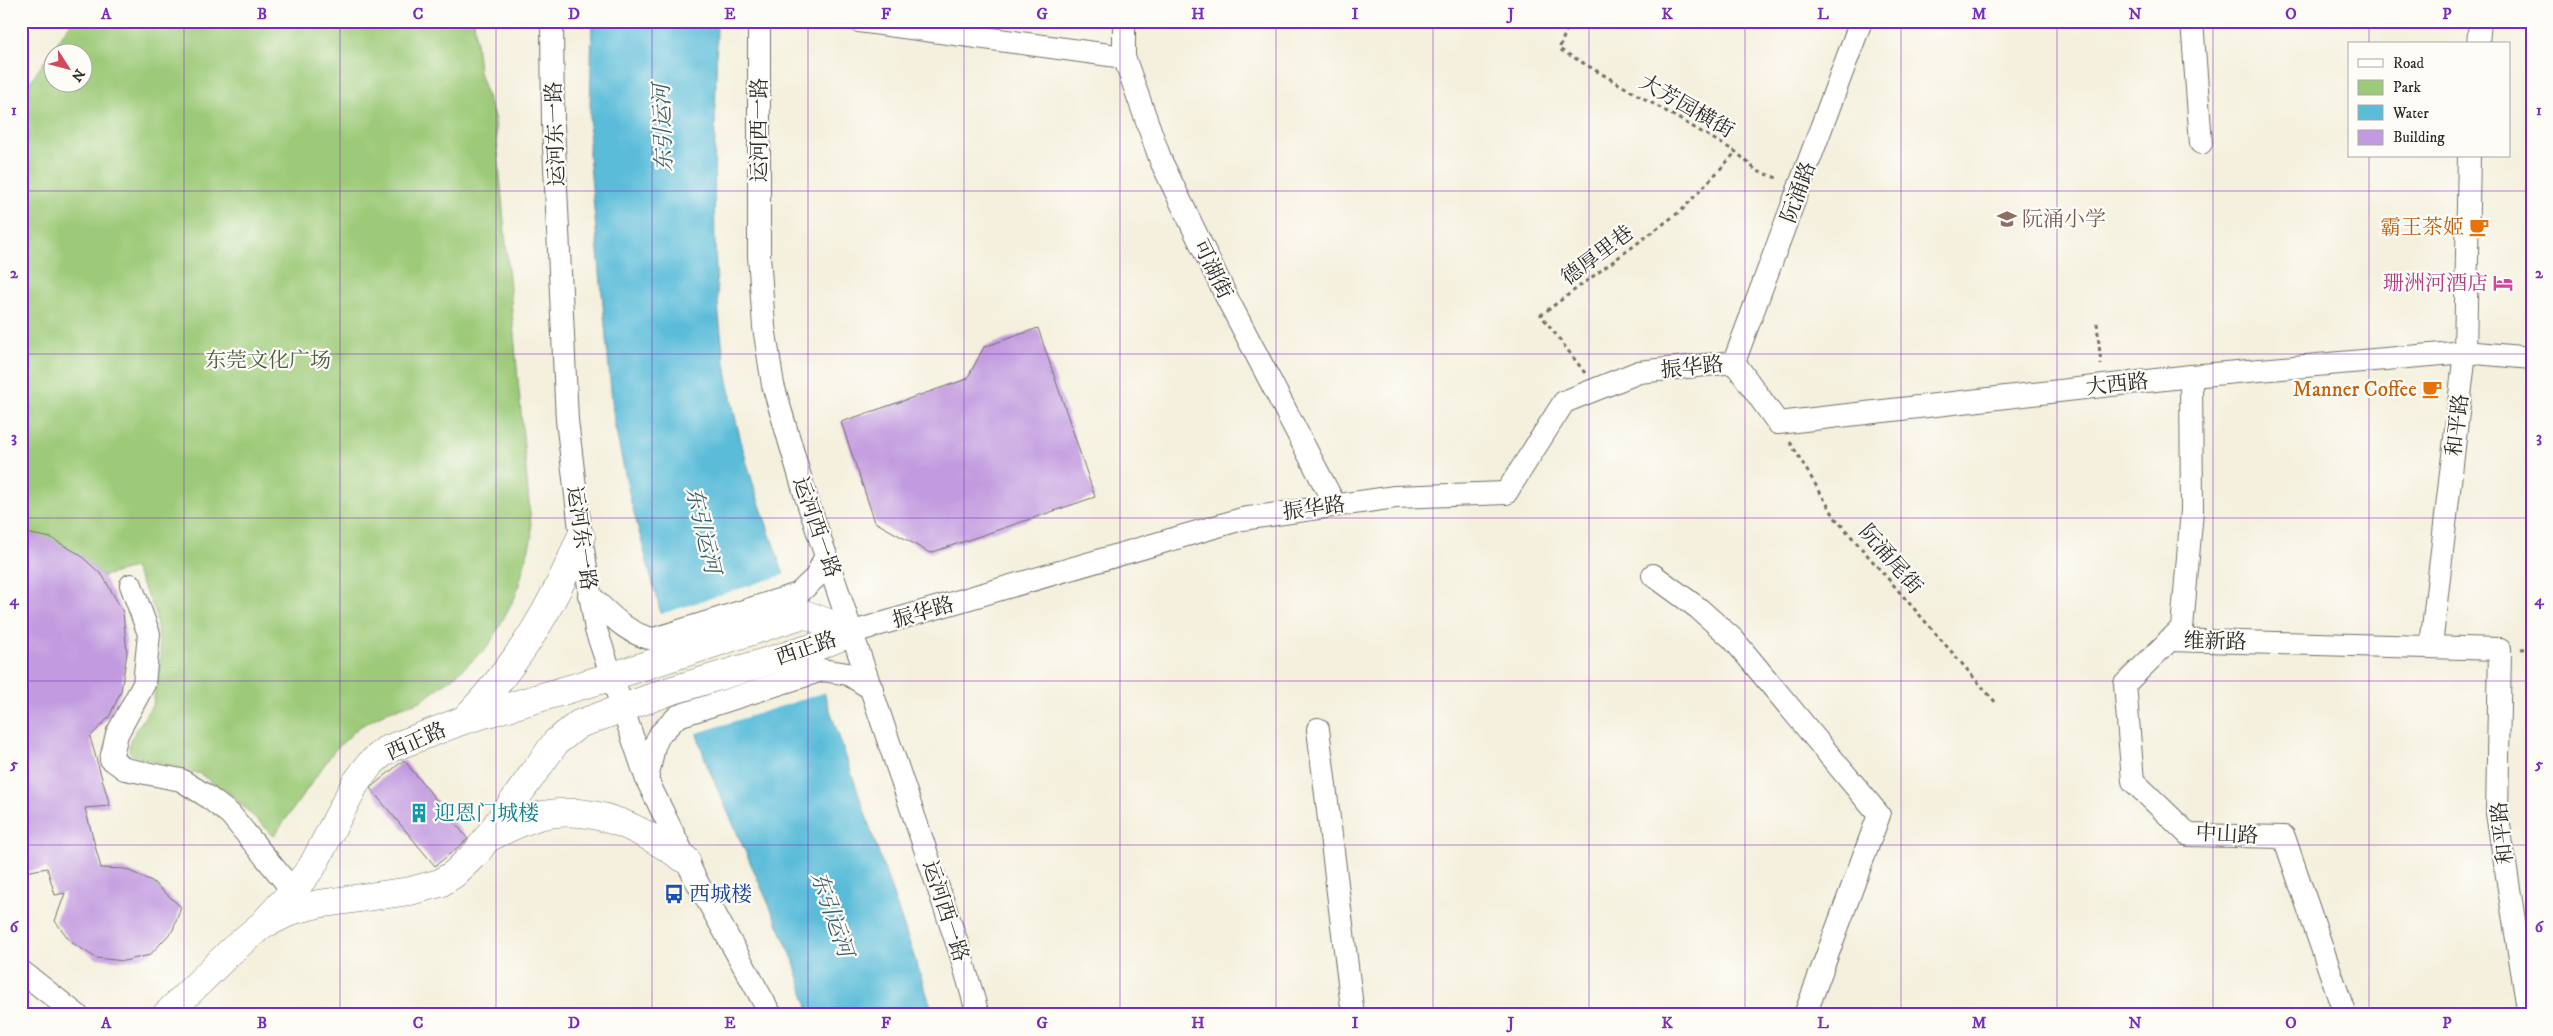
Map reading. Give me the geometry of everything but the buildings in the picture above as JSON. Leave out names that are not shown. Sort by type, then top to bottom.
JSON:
[{"type":"main road","points":[[464,720],[498,683],[525,646],[561,585],[581,537]]},
{"type":"main road","name":"西正路","points":[[166,1015],[230,952],[264,924],[293,891],[312,867],[356,784],[370,764],[386,750],[464,720],[610,677],[657,649],[801,604],[853,632],[818,658],[674,703],[621,709],[580,724],[566,732],[556,742],[490,837],[465,865],[440,883],[410,891],[318,904],[294,910],[264,924]]},
{"type":"main road","points":[[490,837],[542,815],[564,812],[588,814],[610,818],[628,825],[654,838],[686,860]]},
{"type":"street","name":"运河东一路","points":[[552,21],[553,124],[567,420],[581,537],[596,630],[610,677],[647,780],[686,860],[771,1015]]},
{"type":"street","name":"运河西一路","points":[[759,21],[759,255],[764,327],[773,385],[787,439],[961,955],[978,1015]]},
{"type":"street","points":[[859,21],[1124,57]]},
{"type":"street","name":"可湖街","points":[[1124,21],[1124,57],[1161,161],[1228,300],[1335,505]]},
{"type":"street","name":"阮涌路","points":[[1734,362],[1861,21]]},
{"type":"street","points":[[2192,21],[2201,143]]},
{"type":"street","points":[[2478,42],[2480,21]]},
{"type":"street","name":"和平路","points":[[2431,646],[2466,352],[2469,158]]},
{"type":"street","name":"大西路","points":[[1778,423],[2191,376],[2466,352],[2532,358]]},
{"type":"street","points":[[1734,362],[1778,423]]},
{"type":"street","name":"振华路","points":[[853,632],[1242,519],[1395,497],[1506,493],[1564,402],[1639,372],[1734,362]]},
{"type":"street","name":"维新路","points":[[2170,640],[2182,628],[2192,510],[2191,376]]},
{"type":"street","points":[[801,604],[826,554]]},
{"type":"street","points":[[1653,575],[1698,608],[1733,639],[1880,815],[1805,1015]]},
{"type":"street","points":[[131,585],[149,634],[144,684],[117,734],[111,759],[126,769],[181,780],[206,795],[230,814],[293,891]]},
{"type":"street","points":[[590,594],[625,628],[644,638],[657,649]]},
{"type":"street","name":"维新路","points":[[2170,640],[2500,649]]},
{"type":"street","name":"中山路","points":[[2170,640],[2125,684],[2133,781],[2190,835],[2284,837],[2345,1015]]},
{"type":"street","name":"和平路","points":[[2500,649],[2497,813],[2529,1015]]},
{"type":"street","points":[[818,658],[872,689]]},
{"type":"street","points":[[647,780],[657,740],[667,724],[674,703]]},
{"type":"street","points":[[1318,729],[1353,1015]]},
{"type":"street","points":[[21,971],[77,1015]]},
{"type":"path","name":"大芳园横街","points":[[1570,21],[1559,49],[1736,152],[1757,171],[1800,186]]},
{"type":"path","name":"德厚里巷","points":[[1597,389],[1540,315],[1682,210],[1736,152]]},
{"type":"path","points":[[2097,323],[2104,386]]},
{"type":"path","name":"阮涌尾街","points":[[1778,423],[1836,520],[1997,704]]},
{"type":"green space","name":"东莞文化广场","points":[[72,21],[474,21],[479,72],[495,120],[532,537],[516,595],[488,647],[452,678],[421,701],[387,712],[359,727],[334,751],[274,836],[230,794],[200,774],[132,755],[129,750],[130,740],[153,704],[161,658],[155,611],[134,568],[103,576],[75,552],[66,547],[46,538],[21,532],[21,87],[26,88],[42,65],[42,92],[92,92],[92,42],[58,42]]},
{"type":"water","name":"东引运河","points":[[592,21],[717,21],[714,162],[716,267],[720,327],[732,402],[758,499],[934,1015],[810,1015],[793,959],[707,765],[677,673],[631,502],[614,422],[589,155]]},
{"type":"pier","points":[[786,574],[826,692],[694,734],[658,615]]},
{"type":"place","name":"阮涌小学","points":[[2007,219]]},
{"type":"place","name":"霸王茶姬","points":[[2479,227]]},
{"type":"place","name":"珊洲河酒店","points":[[2503,283]]},
{"type":"place","name":"Manner Coffee","points":[[2432,389]]},
{"type":"place","name":"迎恩门城楼","points":[[419,813]]},
{"type":"place","name":"西城楼","points":[[674,894]]}]
